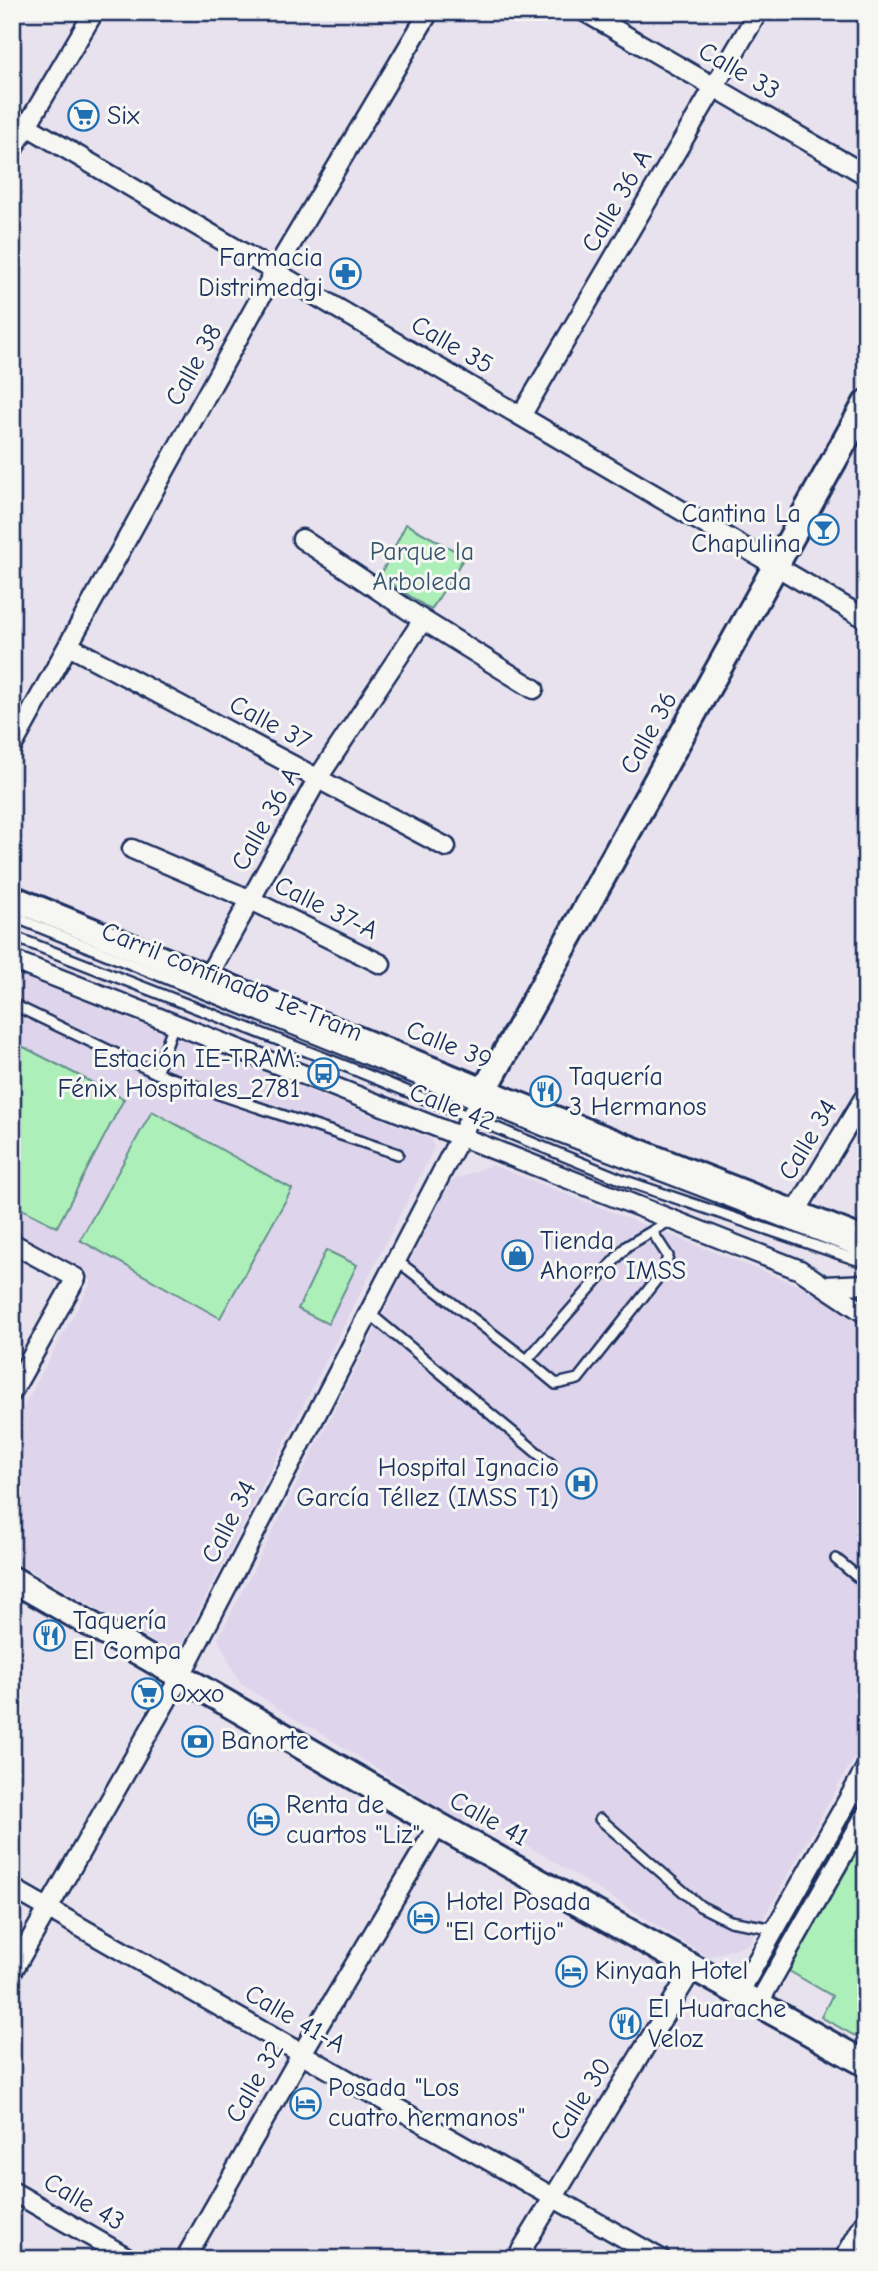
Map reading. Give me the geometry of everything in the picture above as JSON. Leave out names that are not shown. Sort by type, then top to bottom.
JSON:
[{"type":"street","points":[[12,151],[19,121],[94,12]]},
{"type":"street","name":"Calle 38","points":[[12,747],[275,271],[429,12]]},
{"type":"street","name":"Calle 33","points":[[585,12],[866,175]]},
{"type":"street","name":"Calle 36 A","points":[[521,416],[758,12]]},
{"type":"street","name":"Calle 35","points":[[19,121],[866,619]]},
{"type":"street","name":"Calle 36","points":[[477,1105],[866,403]]},
{"type":"street","points":[[302,539],[423,620],[534,689]]},
{"type":"street","name":"Calle 36 A","points":[[207,978],[318,778],[423,620]]},
{"type":"street","name":"Calle 37","points":[[69,646],[446,847]]},
{"type":"street","name":"Calle 37-A","points":[[132,849],[251,900],[381,964]]},
{"type":"street","name":"Calle 39","points":[[12,898],[207,978],[477,1105],[795,1213],[866,1241]]},
{"type":"street","name":"Calle 42","points":[[12,960],[800,1270],[866,1314]]},
{"type":"street","name":"Calle 34","points":[[795,1213],[866,1095]]},
{"type":"street","name":"Calle 34","points":[[12,1972],[180,1677],[477,1105]]},
{"type":"street","points":[[12,1243],[76,1278],[12,1392]]},
{"type":"street","points":[[825,1286],[866,1284]]},
{"type":"street","name":"Calle 41","points":[[12,1579],[438,1825],[866,2064]]},
{"type":"street","points":[[749,1999],[775,1929],[866,1768]]},
{"type":"street","points":[[749,1999],[866,1814]]},
{"type":"street","name":"Calle 32","points":[[185,2259],[302,2053],[438,1825]]},
{"type":"street","name":"Calle 41-A","points":[[12,1888],[661,2259]]},
{"type":"street","name":"Calle 30","points":[[516,2259],[693,1968]]},
{"type":"street","name":"Calle 43","points":[[12,2191],[130,2259]]},
{"type":"street","points":[[844,2259],[866,2220]]},
{"type":"lane","name":"Carril confinado Ie-Tram","points":[[12,916],[477,1105],[866,1254]]},
{"type":"lane","name":"Carril confinado Ie-Tram","points":[[12,936],[373,1077],[477,1105],[623,1180],[866,1262]]},
{"type":"lane","points":[[12,1004],[156,1073],[398,1154]]},
{"type":"lane","points":[[156,1073],[174,1024]]},
{"type":"lane","points":[[527,1360],[628,1246],[672,1219]]},
{"type":"lane","points":[[396,1259],[556,1384],[578,1379],[664,1270],[668,1256],[653,1233]]},
{"type":"lane","points":[[368,1312],[552,1465]]},
{"type":"lane","points":[[836,1559],[866,1584]]},
{"type":"lane","points":[[600,1819],[700,1906],[730,1921],[775,1929]]},
{"type":"shaded area","points":[[12,973],[431,1139],[434,1148],[180,1648],[170,1651],[12,1560],[12,1428],[92,1281],[12,1236]]},
{"type":"shaded area","name":"Hospital Ignacio García Téllez (IMSS T1)","points":[[492,1165],[813,1291],[866,1326],[866,1736],[749,1944],[708,1957],[483,1818],[460,1821],[313,1728],[304,1725],[240,1683],[218,1639],[451,1181]]},
{"type":"green space","name":"Parque la Arboleda","points":[[406,524],[465,556],[431,610],[380,576]]},
{"type":"green space","points":[[12,1041],[124,1099],[57,1227],[12,1204]]},
{"type":"green space","points":[[152,1111],[292,1189],[220,1318],[80,1240]]},
{"type":"green space","points":[[326,1250],[357,1265],[328,1324],[298,1309]]},
{"type":"green space","points":[[866,1836],[866,2042],[821,2017],[832,1996],[789,1971]]},
{"type":"place","name":"Six","points":[[84,116]]},
{"type":"place","name":"Farmacia Distrimedgi","points":[[346,273]]},
{"type":"place","name":"Cantina La Chapulina","points":[[824,529]]},
{"type":"place","name":"Estación IE-TRAM: Fénix Hospitales_2781","points":[[323,1074]]},
{"type":"place","name":"Taquería 3 Hermanos","points":[[546,1092]]},
{"type":"place","name":"Tienda Ahorro IMSS","points":[[517,1256]]},
{"type":"place","name":"Hospital Ignacio García Téllez (IMSS T1)","points":[[582,1483]]},
{"type":"place","name":"Taquería El Compa","points":[[50,1636]]},
{"type":"place","name":"Oxxo","points":[[147,1694]]},
{"type":"place","name":"Banorte","points":[[198,1741]]},
{"type":"place","name":"Renta de cuartos \"Liz\"","points":[[263,1820]]},
{"type":"place","name":"Hotel Posada \"El Cortijo\"","points":[[423,1917]]},
{"type":"place","name":"Kinyaah Hotel","points":[[572,1971]]},
{"type":"place","name":"El Huarache Veloz","points":[[625,2024]]},
{"type":"place","name":"Posada \"Los cuatro hermanos\"","points":[[305,2103]]}]
